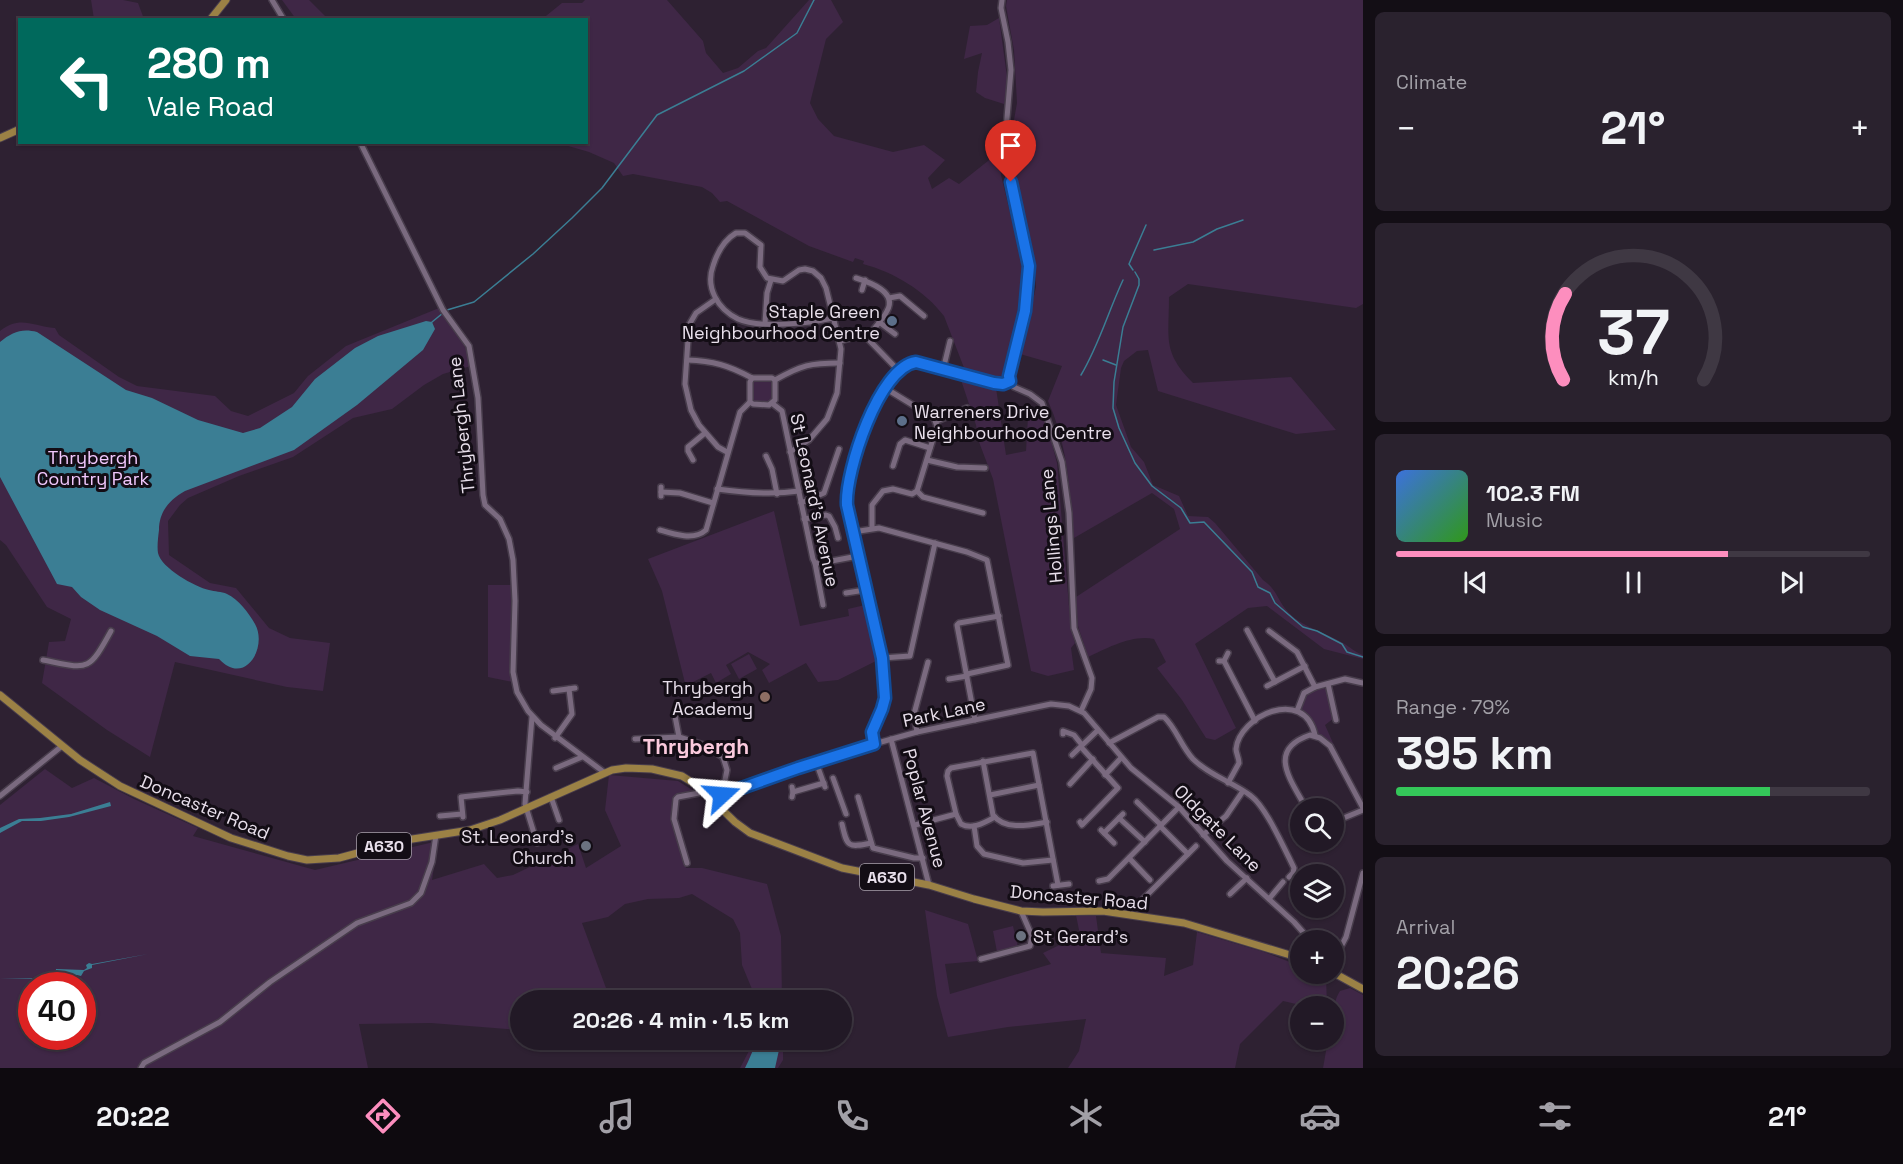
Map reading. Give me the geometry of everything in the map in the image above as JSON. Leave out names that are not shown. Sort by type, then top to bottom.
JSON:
[{"type":"main road","points":[[212,18],[226,0]]},
{"type":"main road","points":[[0,138],[18,130]]},
{"type":"main road","name":"A630","points":[[0,695],[62,746]]},
{"type":"main road","name":"Doncaster Road","points":[[62,746],[101,776],[231,838],[288,856],[317,860],[339,858],[406,840],[478,828],[618,769],[638,768],[672,772],[689,780],[714,799],[743,829],[842,868],[929,885],[1021,911],[1092,911],[1194,926],[1290,955]]},
{"type":"main road","points":[[1344,978],[1363,989]]},
{"type":"street","points":[[272,0],[283,18]]},
{"type":"street","points":[[874,744],[872,732],[885,698],[882,658],[847,505],[848,489],[868,419],[898,370],[916,362],[994,383],[1003,384],[1010,381],[1009,376],[1025,311],[1029,266],[1004,147],[1011,70],[1001,8],[1002,0]]},
{"type":"street","name":"Thrybergh Lane","points":[[361,144],[443,310],[464,338],[471,353],[478,398],[483,495],[488,509],[503,524],[509,538],[513,560],[515,686],[532,717]]},
{"type":"street","points":[[790,452],[809,440],[827,419],[837,393],[840,341],[824,282],[813,271],[805,269],[783,281],[771,280],[764,275],[760,267],[762,249],[759,242],[745,233],[736,233],[724,242],[711,269],[710,283],[716,299],[726,311],[739,320],[748,322],[808,324],[833,318]]},
{"type":"street","points":[[856,278],[873,283],[889,298]]},
{"type":"street","points":[[765,323],[767,293],[771,280]]},
{"type":"street","points":[[862,290],[865,280]]},
{"type":"street","points":[[889,298],[900,296],[924,315]]},
{"type":"street","points":[[867,338],[888,311],[889,298]]},
{"type":"street","points":[[716,299],[696,313],[689,325],[686,384],[688,402],[694,418],[721,450],[728,453]]},
{"type":"street","points":[[879,322],[895,334]]},
{"type":"street","points":[[840,341],[859,336],[867,338],[898,370]]},
{"type":"street","points":[[943,370],[950,341]]},
{"type":"street","points":[[687,360],[712,361],[752,378],[776,380],[803,365],[840,363]]},
{"type":"street","points":[[661,538],[662,531],[684,535],[704,533],[740,412],[750,402],[749,390],[752,378]]},
{"type":"street","points":[[750,402],[761,405],[773,404],[776,380]]},
{"type":"street","name":"Hollings Lane","points":[[1010,381],[1014,387],[1030,394],[1042,403],[1062,462],[1069,513],[1074,628],[1092,678],[1091,689],[1081,711]]},
{"type":"street","points":[[885,388],[937,422]]},
{"type":"street","name":"St Leonard's Avenue","points":[[773,404],[782,411],[823,605]]},
{"type":"street","points":[[937,422],[967,408]]},
{"type":"street","points":[[872,528],[872,506],[883,491],[893,489],[912,494],[917,491],[937,422]]},
{"type":"street","points":[[693,460],[688,447],[705,433]]},
{"type":"street","points":[[893,466],[900,444],[905,440],[930,448]]},
{"type":"street","points":[[801,503],[824,494],[839,449]]},
{"type":"street","points":[[766,456],[772,468],[777,494]]},
{"type":"street","points":[[927,460],[957,467],[985,468]]},
{"type":"street","points":[[717,489],[777,494],[799,491]]},
{"type":"street","points":[[917,491],[923,497],[982,513]]},
{"type":"street","points":[[661,492],[680,493],[713,503]]},
{"type":"street","points":[[804,519],[825,514],[829,516],[836,527],[838,538]]},
{"type":"street","points":[[853,532],[879,528],[987,560],[1008,665],[949,679]]},
{"type":"street","points":[[882,658],[910,656],[935,543]]},
{"type":"street","points":[[815,563],[858,556]]},
{"type":"street","points":[[846,593],[865,590]]},
{"type":"street","points":[[975,720],[958,624],[999,616]]},
{"type":"street","points":[[1275,627],[1270,632],[1297,652],[1315,687]]},
{"type":"street","points":[[1246,630],[1275,682]]},
{"type":"street","points":[[43,660],[80,666],[89,664],[97,657],[111,631]]},
{"type":"street","points":[[1228,653],[1221,661],[1255,721]]},
{"type":"street","points":[[916,732],[914,714],[928,662]]},
{"type":"street","points":[[1268,686],[1305,666]]},
{"type":"street","points":[[1297,711],[1304,693],[1315,687],[1345,679],[1363,683]]},
{"type":"street","points":[[1328,684],[1336,722]]},
{"type":"street","points":[[553,691],[572,688],[572,714],[555,738]]},
{"type":"street","name":"Park Lane","points":[[714,799],[816,762],[916,732],[1051,704],[1064,704],[1081,711]]},
{"type":"street","points":[[1228,783],[1239,763],[1236,752],[1239,741],[1255,721],[1281,709],[1297,711],[1310,721],[1315,735],[1330,746],[1363,809],[1344,818]]},
{"type":"street","name":"Oldgate Lane","points":[[1081,711],[1140,777],[1179,807],[1227,861],[1301,930]]},
{"type":"street","points":[[675,716],[678,737]]},
{"type":"street","points":[[532,717],[555,738],[605,773]]},
{"type":"street","points":[[532,717],[526,807],[537,843]]},
{"type":"street","points":[[1109,743],[1158,717],[1164,717],[1191,757],[1201,766],[1254,798],[1263,808],[1294,868],[1293,873],[1289,876]]},
{"type":"street","points":[[1072,755],[1098,730]]},
{"type":"street","points":[[1063,734],[1063,731],[1071,733],[1118,788],[1082,825],[1080,822]]},
{"type":"street","points":[[1301,798],[1288,773],[1284,757],[1292,743],[1315,735]]},
{"type":"street","points":[[635,739],[678,737],[704,746],[723,756],[727,770],[722,795]]},
{"type":"street","name":"Poplar Avenue","points":[[891,739],[929,885]]},
{"type":"street","points":[[0,796],[62,746]]},
{"type":"street","points":[[995,818],[974,826],[963,826],[956,814],[947,776],[948,771],[951,768],[983,761],[1033,753],[1047,822],[1055,886],[1069,884]]},
{"type":"street","points":[[556,768],[582,757]]},
{"type":"street","points":[[1105,775],[1121,758]]},
{"type":"street","points":[[1070,783],[1093,759]]},
{"type":"street","points":[[983,761],[995,818],[1000,822],[1016,825],[1047,822]]},
{"type":"street","points":[[816,762],[825,785]]},
{"type":"street","points":[[792,792],[825,785],[833,780],[846,814]]},
{"type":"street","points":[[990,795],[1039,785]]},
{"type":"street","points":[[1203,835],[1229,813],[1243,791]]},
{"type":"street","points":[[440,816],[463,815],[461,797],[527,792]]},
{"type":"street","points":[[687,863],[674,819],[676,799],[699,793]]},
{"type":"street","points":[[551,797],[559,820]]},
{"type":"street","points":[[858,797],[871,843],[877,851],[917,859],[923,858]]},
{"type":"street","points":[[1137,802],[1188,854]]},
{"type":"street","points":[[1099,881],[1108,879],[1179,807]]},
{"type":"street","points":[[915,825],[956,814]]},
{"type":"street","points":[[1114,843],[1103,832],[1121,816],[1145,842]]},
{"type":"street","points":[[842,824],[845,839],[850,845],[855,847],[871,843]]},
{"type":"street","points":[[974,826],[977,846],[984,854],[1023,863],[1053,860]]},
{"type":"street","points":[[141,1068],[144,1063],[220,1022],[270,982],[357,923],[411,903],[421,893],[432,862],[436,835]]},
{"type":"street","points":[[1143,899],[1196,846]]},
{"type":"street","points":[[1129,858],[1150,880]]},
{"type":"street","points":[[1143,872],[1148,867]]},
{"type":"street","points":[[1344,942],[1363,873]]},
{"type":"street","points":[[1230,894],[1247,878]]},
{"type":"street","points":[[1269,899],[1283,882]]},
{"type":"street","points":[[981,959],[1030,946],[1032,936],[1021,911]]},
{"type":"green space","points":[[91,0],[123,0],[138,3],[144,18],[94,18]]},
{"type":"green space","points":[[282,0],[309,0],[327,18],[295,18]]},
{"type":"green space","points":[[585,0],[667,0],[703,41],[706,53],[723,73],[738,68],[758,51],[766,48],[809,0],[831,0],[843,22],[826,39],[810,103],[818,119],[834,136],[893,152],[924,145],[945,160],[928,178],[932,189],[949,178],[959,184],[998,153],[1001,175],[1022,262],[1021,309],[1005,374],[997,381],[966,373],[944,316],[928,298],[897,277],[863,264],[864,261],[855,258],[853,262],[809,246],[727,201],[720,202],[702,187],[633,174],[623,176],[614,163],[589,152],[561,144],[588,144],[588,18],[543,18],[562,3],[582,3]]},
{"type":"green space","points":[[1007,0],[1363,0],[1363,304],[1356,308],[1188,284],[1169,297],[1169,344],[1176,362],[1193,383],[1291,377],[1336,430],[1296,434],[1158,391],[1148,350],[1137,351],[1124,361],[1121,368],[1116,405],[1131,447],[1144,462],[1153,485],[1179,496],[1188,516],[1208,517],[1215,523],[1271,587],[1285,609],[1295,618],[1363,655],[1363,659],[1324,649],[1267,606],[1248,608],[1195,644],[1236,728],[1215,740],[1206,738],[1182,700],[1157,668],[1166,662],[1154,639],[1129,640],[1088,657],[1078,626],[1076,597],[1180,529],[1174,509],[1152,493],[1074,538],[1064,452],[1048,401],[1062,366],[1020,354],[1036,287],[1034,263],[1010,165],[1009,148],[1017,103],[1014,50],[1006,6]]},
{"type":"green space","points":[[999,18],[1008,84],[1004,104],[985,98],[976,92],[982,53],[964,59],[970,26],[987,25]]},
{"type":"green space","name":"Thrybergh Country Park","points":[[439,308],[463,343],[471,366],[443,374],[392,409],[353,418],[293,457],[239,476],[188,498],[168,521],[169,555],[210,583],[236,588],[269,628],[290,638],[330,643],[323,691],[287,687],[175,662],[150,757],[107,730],[42,683],[49,642],[65,641],[71,619],[47,607],[6,545],[0,540],[0,331],[20,322],[55,328],[59,335],[119,377],[137,386],[215,396],[231,411],[248,416],[294,393],[308,376],[346,346]]},
{"type":"green space","points":[[960,377],[996,388],[1006,455],[1026,451],[1028,417],[1044,414],[1057,463],[1071,630],[1075,643],[1071,648],[1074,670],[1048,676],[1031,671],[993,479],[979,442],[976,425]]},
{"type":"green space","points":[[754,380],[773,382],[773,400],[767,403],[753,402]]},
{"type":"green space","points":[[774,511],[800,626],[849,616],[848,609],[865,605],[878,660],[838,680],[818,682],[806,663],[769,683],[762,670],[770,664],[748,652],[726,665],[731,674],[716,683],[711,673],[691,683],[685,683],[662,591],[648,559]]},
{"type":"green space","points":[[488,585],[512,585],[513,682],[488,677]]},
{"type":"green space","points":[[749,654],[757,669],[739,679],[731,664]]},
{"type":"green space","points":[[1323,687],[1327,691],[1334,718],[1325,725],[1345,770],[1329,741],[1316,732],[1311,719],[1300,707],[1308,693]]},
{"type":"green space","points":[[45,769],[72,788],[94,778],[198,828],[193,836],[315,870],[438,841],[432,880],[484,864],[497,878],[513,875],[578,844],[586,868],[621,846],[605,810],[609,775],[678,781],[694,791],[675,796],[671,815],[686,868],[702,868],[767,884],[781,936],[782,990],[752,990],[742,965],[740,933],[733,919],[692,894],[679,898],[648,899],[625,904],[608,917],[582,923],[606,990],[510,990],[510,1029],[431,1023],[359,1024],[368,1068],[0,1068],[0,805]]},
{"type":"green space","points":[[925,910],[968,924],[978,961],[945,964],[950,994],[1051,964],[1043,953],[1080,935],[1076,915],[1096,916],[1101,953],[1166,958],[1164,976],[1193,965],[1197,932],[1290,962],[1290,984],[1326,984],[1327,996],[1290,996],[1290,1003],[1283,1001],[1240,1044],[1235,1068],[1068,1068],[1079,1051],[1086,1019],[1008,1027],[948,1037],[937,996]]},
{"type":"green space","points":[[1013,926],[1018,947],[997,952],[993,931]]},
{"type":"green space","points":[[1350,988],[1363,995],[1363,1068],[1323,1068],[1326,1050],[1344,1050],[1344,996],[1337,996],[1340,991]]},
{"type":"green space","points":[[749,1050],[783,1050],[783,1060],[778,1068],[740,1068]]},
{"type":"water","name":"Thrybergh Country Park","points":[[426,321],[432,322],[435,329],[423,350],[357,405],[294,450],[185,491],[174,498],[163,512],[159,524],[158,553],[160,559],[172,571],[196,585],[231,596],[250,615],[255,624],[259,643],[256,653],[252,661],[237,669],[219,659],[190,656],[157,636],[100,610],[81,597],[72,587],[57,584],[0,477],[0,342],[17,332],[27,330],[37,332],[126,390],[152,398],[198,420],[243,433],[260,428],[292,407],[315,379],[355,348],[378,336]]},
{"type":"water","points":[[110,802],[111,806],[69,817],[22,821],[0,833],[0,828],[19,819],[71,814]]},
{"type":"water","points":[[148,954],[92,965],[92,968],[83,972],[56,972],[56,969],[84,970],[87,968],[86,965]]},
{"type":"water","points":[[753,1050],[779,1050],[775,1068],[745,1068]]},
{"type":"waterway","points":[[447,310],[474,302],[533,254],[572,218],[602,188],[657,115],[744,71],[797,33],[814,0]]},
{"type":"waterway","points":[[1154,250],[1193,242],[1217,229],[1243,220]]},
{"type":"waterway","points":[[1133,270],[1129,264],[1146,225]]},
{"type":"waterway","points":[[1135,272],[1139,285],[1123,327],[1114,382],[1113,408],[1119,428],[1135,463],[1152,486],[1181,508],[1190,523],[1204,522],[1252,572],[1258,587],[1270,593],[1275,603],[1303,627],[1317,631],[1342,644],[1347,652],[1363,657]]},
{"type":"waterway","points":[[1081,375],[1123,280]]},
{"type":"waterway","points":[[432,322],[443,313]]},
{"type":"waterway","points":[[1103,360],[1116,365]]},
{"type":"place","name":"Staple Green Neighbourhood Centre","points":[[892,321]]},
{"type":"place","name":"Warreners Drive Neighbourhood Centre","points":[[902,421]]},
{"type":"place","name":"Thrybergh Academy","points":[[765,697]]},
{"type":"place","name":"St. Leonard's Church","points":[[586,846]]},
{"type":"place","name":"St Gerard's","points":[[1021,936]]},
{"type":"district","name":"Thrybergh","points":[[696,746]]},
{"type":"route","points":[[722,795],[874,744],[872,732],[884,704],[882,658],[847,505],[849,484],[868,419],[889,380],[905,365],[916,362],[994,383],[1003,384],[1010,381],[1009,376],[1025,311],[1029,275],[1011,182]]}]
